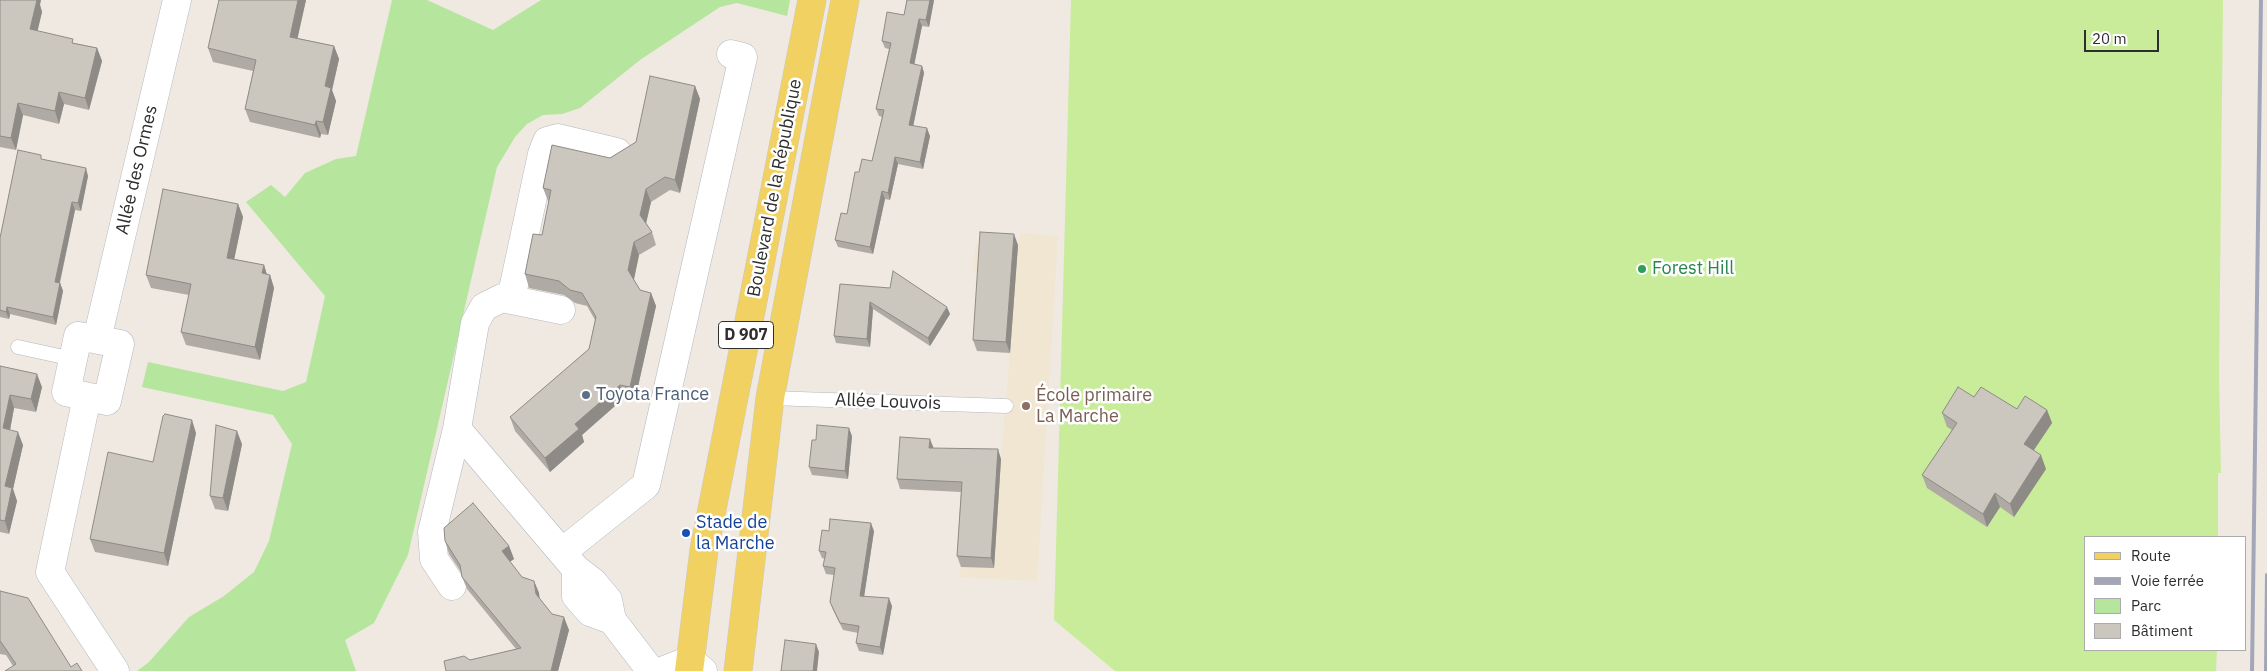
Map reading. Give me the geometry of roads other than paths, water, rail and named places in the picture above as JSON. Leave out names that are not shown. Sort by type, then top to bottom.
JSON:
[{"type":"main road","name":"Boulevard de la République","points":[[694,667],[706,540],[812,0]]},
{"type":"main road","name":"Boulevard de la République","points":[[738,671],[770,398],[844,0]]},
{"type":"street","name":"Allée des Ormes","points":[[97,339],[177,0]]},
{"type":"street","points":[[569,561],[646,485],[742,57],[731,54]]},
{"type":"street","points":[[511,299],[542,154],[547,141],[558,138],[617,152]]},
{"type":"street","points":[[452,586],[434,559],[432,532],[457,429],[475,323],[484,307],[502,298],[561,310]]},
{"type":"street","points":[[78,336],[97,339],[120,344],[106,401],[66,392],[78,336]]},
{"type":"street","points":[[87,397],[50,572],[115,671]]},
{"type":"street","points":[[457,429],[569,561],[593,582],[608,600],[612,620],[651,671]]},
{"type":"street","points":[[662,671],[694,667]]},
{"type":"lane","points":[[18,347],[73,359]]},
{"type":"lane","name":"Allée Louvois","points":[[770,398],[1006,406]]},
{"type":"railway","points":[[2252,671],[2261,0]]},
{"type":"railway","points":[[2266,671],[2267,575]]},
{"type":"place","name":"Forest Hill","points":[[1642,269]]},
{"type":"place","name":"Toyota France","points":[[586,395]]},
{"type":"place","name":"École primaire La Marche","points":[[1026,406]]},
{"type":"place","name":"Stade de la Marche","points":[[686,533]]}]
